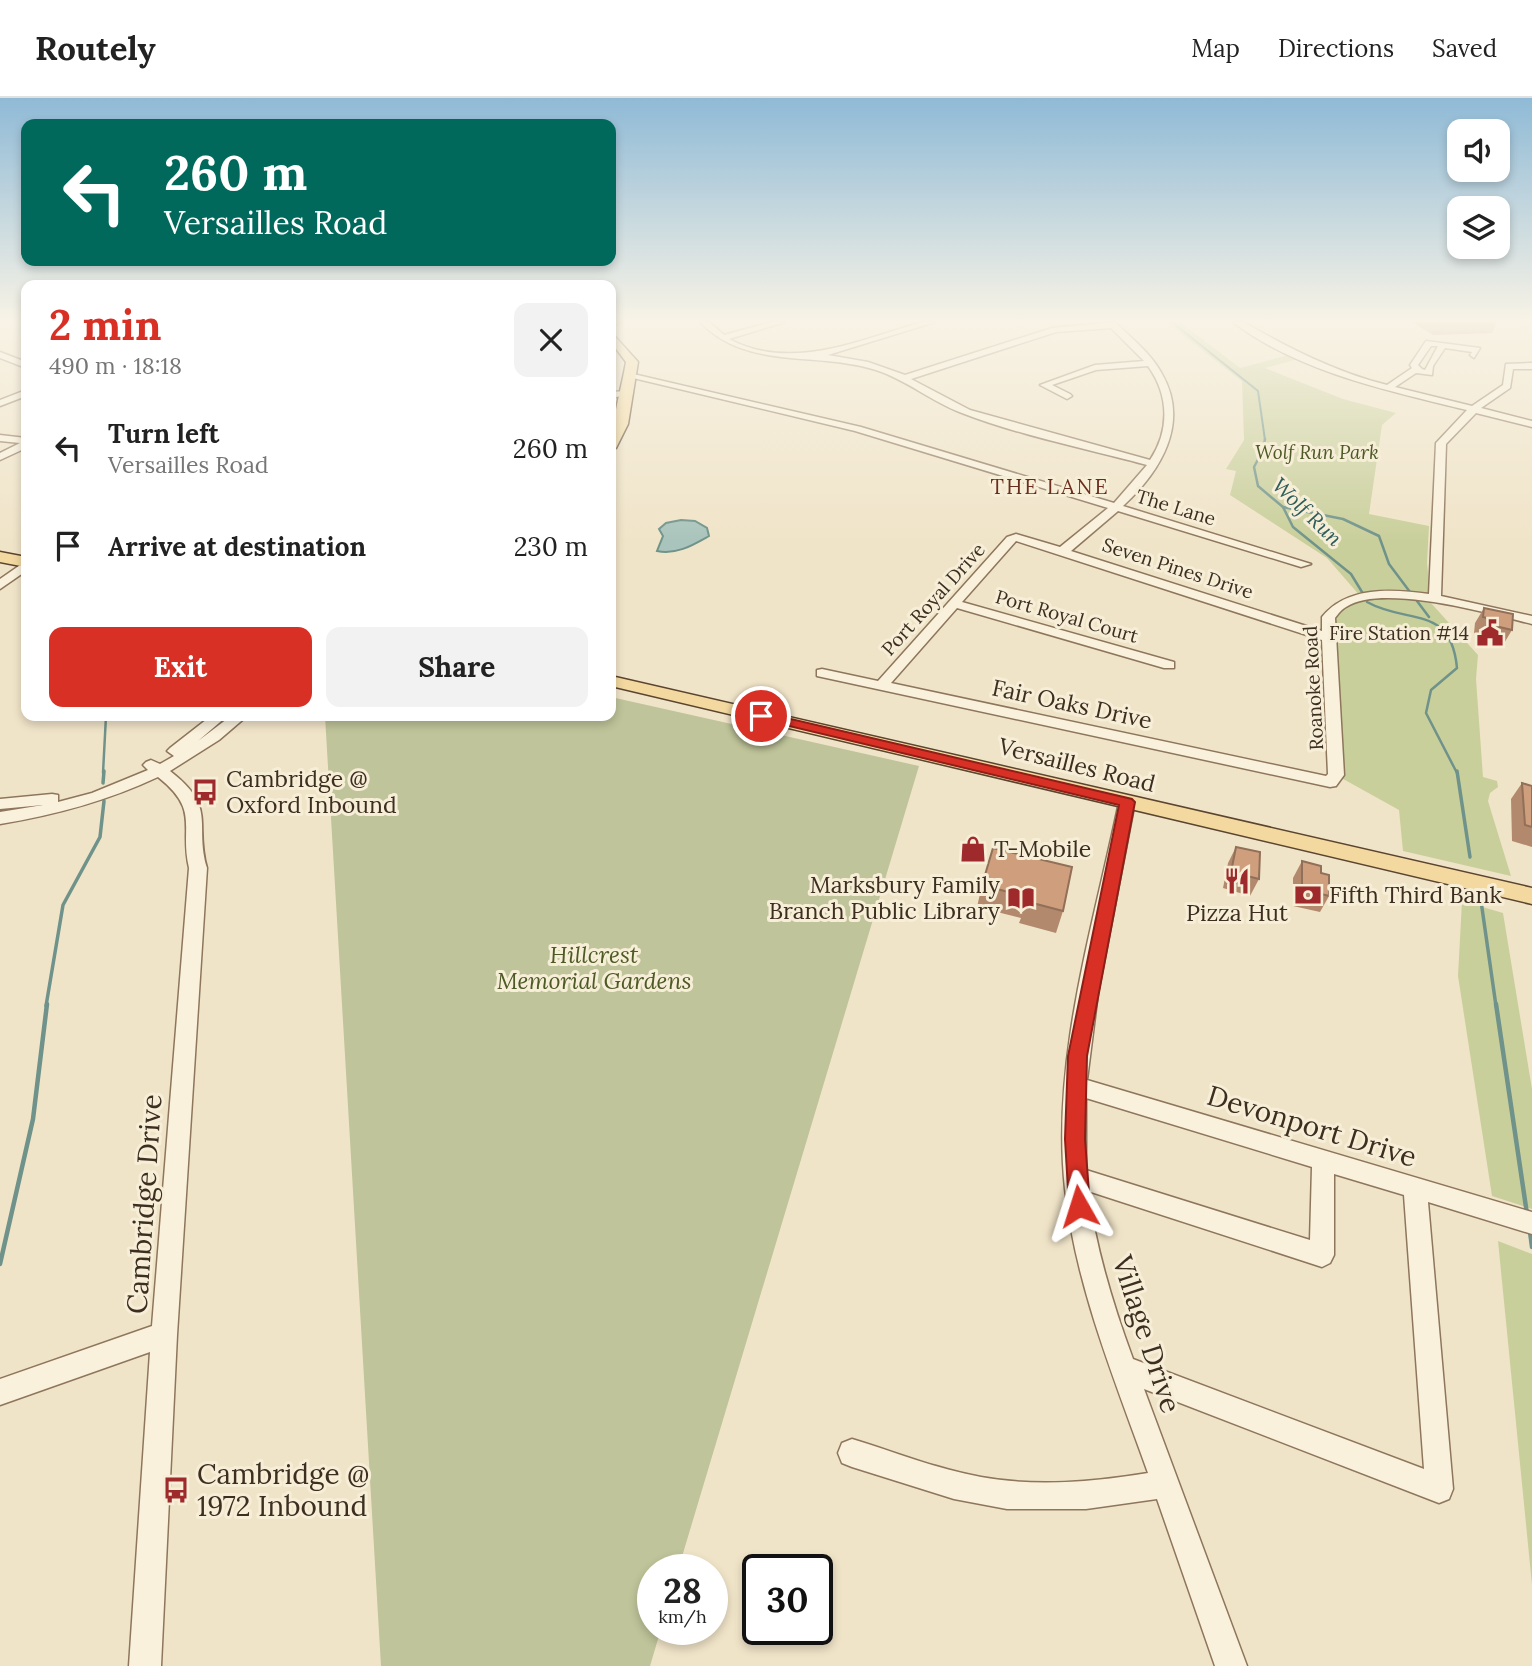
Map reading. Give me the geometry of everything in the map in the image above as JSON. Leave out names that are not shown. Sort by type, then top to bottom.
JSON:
[{"type":"main road","points":[[616,438],[620,432],[627,395]]},
{"type":"main road","points":[[0,557],[21,563]]},
{"type":"main road","name":"Versailles Road","points":[[616,682],[1532,896]]},
{"type":"street","points":[[0,403],[20,395]]},
{"type":"street","name":"The Lane","points":[[719,395],[858,429],[1305,564]]},
{"type":"street","points":[[932,395],[967,412],[1153,464]]},
{"type":"street","points":[[1063,551],[1117,507],[1153,464],[1167,433],[1168,405],[1165,395]]},
{"type":"street","points":[[1422,395],[1532,424]]},
{"type":"street","points":[[1435,598],[1440,449],[1444,438],[1473,410],[1494,395]]},
{"type":"street","points":[[0,438],[21,441]]},
{"type":"street","points":[[0,457],[21,445]]},
{"type":"street","name":"Seven Pines Drive","points":[[1014,538],[1063,551],[1330,638]]},
{"type":"street","name":"Port Royal Drive","points":[[881,686],[1014,538]]},
{"type":"street","points":[[0,576],[21,566]]},
{"type":"street","points":[[0,585],[21,568]]},
{"type":"street","name":"Roanoke Road","points":[[1312,780],[1329,782],[1336,775],[1328,617],[1335,607],[1350,599],[1435,598],[1532,620]]},
{"type":"street","name":"Port Royal Court","points":[[955,604],[1169,666]]},
{"type":"street","name":"Fair Oaks Drive","points":[[822,673],[1312,780]]},
{"type":"street","points":[[0,804],[75,794],[156,769],[214,721]]},
{"type":"street","points":[[0,818],[96,797],[208,743],[234,721]]},
{"type":"street","name":"Cambridge Drive","points":[[145,1666],[164,1335],[198,868],[194,856],[196,823],[191,804],[180,787],[156,769]]},
{"type":"street","name":"Village Drive","points":[[1127,802],[1078,1056],[1075,1086],[1076,1177],[1092,1273],[1123,1368],[1231,1666]]},
{"type":"street","name":"Devonport Drive","points":[[1075,1086],[1524,1220]]},
{"type":"street","points":[[1076,1177],[1322,1255],[1323,1160]]},
{"type":"street","points":[[1123,1368],[1439,1489],[1415,1188]]},
{"type":"street","points":[[0,1392],[164,1335]]},
{"type":"street","points":[[852,1453],[956,1486],[1026,1497],[1079,1496],[1165,1484]]},
{"type":"green space","name":"Wolf Run Park","points":[[1242,395],[1333,395],[1396,413],[1382,425],[1369,514],[1429,526],[1427,563],[1431,603],[1478,655],[1476,679],[1483,777],[1497,781],[1498,787],[1490,793],[1488,801],[1511,876],[1403,851],[1399,810],[1336,775],[1331,612],[1361,597],[1327,558],[1230,495],[1236,471],[1226,469],[1244,440]]},
{"type":"green space","name":"Hillcrest Memorial Gardens","points":[[616,698],[919,766],[683,1554],[637,1554],[637,1645],[656,1645],[650,1666],[381,1666],[325,721],[616,721]]},
{"type":"green space","points":[[1462,901],[1503,913],[1532,1089],[1532,1209],[1492,1196],[1458,976]]},
{"type":"green space","points":[[1498,1241],[1532,1254],[1532,1585]]},
{"type":"water","points":[[695,521],[707,528],[709,536],[678,550],[657,551],[663,536],[659,529],[666,523]]},
{"type":"building","points":[[1484,608],[1513,614],[1512,630],[1487,624],[1487,618],[1483,617]]},
{"type":"building","points":[[1522,783],[1532,786],[1532,827],[1525,825]]},
{"type":"building","points":[[1236,847],[1260,852],[1259,879],[1231,872]]},
{"type":"building","points":[[993,848],[1072,867],[1063,911],[1025,901],[1027,897],[982,885]]},
{"type":"building","points":[[1302,861],[1321,866],[1321,873],[1329,875],[1329,896],[1302,889]]},
{"type":"waterway","name":"Wolf Run","points":[[1259,395],[1265,439]]},
{"type":"waterway","name":"Wolf Run","points":[[1265,439],[1263,450],[1254,467],[1258,486],[1283,507]]},
{"type":"waterway","points":[[1283,507],[1343,519],[1379,536],[1389,564],[1410,592]]},
{"type":"waterway","name":"Wolf Run","points":[[1283,507],[1293,527],[1351,574],[1362,592]]},
{"type":"waterway","points":[[1417,601],[1429,617]]},
{"type":"waterway","name":"Wolf Run","points":[[1367,602],[1382,609],[1425,620],[1437,625],[1446,634],[1453,648],[1457,668],[1431,690],[1426,713],[1457,773]]},
{"type":"waterway","points":[[103,773],[106,721]]},
{"type":"waterway","points":[[103,783],[104,771]]},
{"type":"waterway","name":"Wolf Run","points":[[1457,771],[1470,857]]},
{"type":"waterway","points":[[46,1006],[63,905],[100,837],[104,801]]},
{"type":"waterway","name":"Wolf Run","points":[[1481,901],[1496,1006]]},
{"type":"waterway","points":[[0,1264],[33,1119],[47,1004]]},
{"type":"waterway","name":"Wolf Run","points":[[1496,1004],[1527,1214]]},
{"type":"waterway","name":"Wolf Run","points":[[1530,1232],[1532,1247]]},
{"type":"place","name":"Fire Station #14","points":[[1490,633]]},
{"type":"place","name":"Cambridge @ Oxford Inbound","points":[[205,792]]},
{"type":"place","name":"T-Mobile","points":[[973,849]]},
{"type":"place","name":"Pizza Hut","points":[[1237,881]]},
{"type":"place","name":"Fifth Third Bank","points":[[1308,895]]},
{"type":"place","name":"Marksbury Family Branch Public Library","points":[[1021,898]]},
{"type":"place","name":"Cambridge @ 1972 Inbound","points":[[176,1490]]},
{"type":"district","name":"THE LANE","points":[[1050,487]]},
{"type":"route","points":[[761,716],[1127,802],[1078,1056],[1075,1139],[1079,1206]]}]
